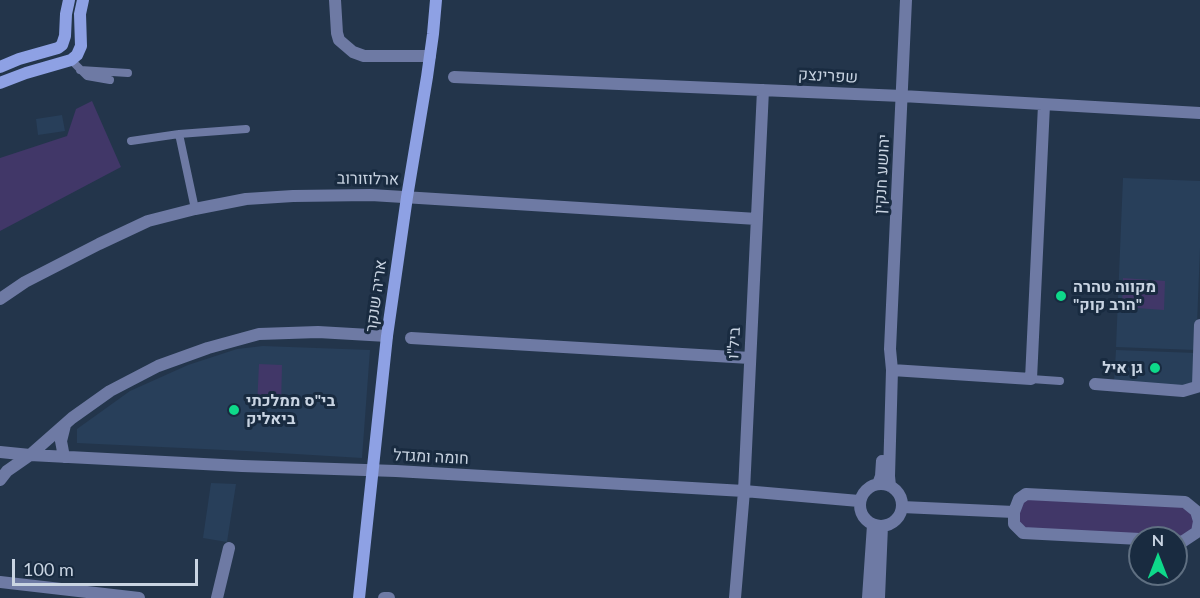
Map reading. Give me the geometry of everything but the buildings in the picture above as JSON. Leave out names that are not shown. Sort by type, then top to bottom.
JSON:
[{"type":"street","points":[[0,67],[62,45],[69,0]]},
{"type":"street","points":[[0,83],[71,60],[77,55],[81,46],[80,14],[83,0]]},
{"type":"street","points":[[335,0],[339,40],[353,52],[364,56],[430,56]]},
{"type":"street","name":"אריה שנקר","points":[[359,598],[387,336],[430,56],[436,0]]},
{"type":"street","name":"יהושע חנקין","points":[[884,485],[889,476],[892,370],[890,349],[906,0]]},
{"type":"street","name":"שפרינצק","points":[[454,77],[902,96],[1200,113]]},
{"type":"street","name":"ביל\"ו","points":[[735,598],[744,491],[763,90]]},
{"type":"street","points":[[892,370],[1031,379],[1044,105]]},
{"type":"street","name":"ארלוזורוב","points":[[0,299],[25,282],[148,221],[246,199],[370,195],[757,219]]},
{"type":"street","points":[[1095,384],[1183,392],[1199,386],[1200,325]]},
{"type":"street","points":[[3,475],[65,424],[110,391],[158,366],[208,348],[259,334],[318,332],[387,336]]},
{"type":"street","points":[[411,338],[750,357]]},
{"type":"street","name":"יהושע חנקין","points":[[884,485],[882,476],[884,370],[890,349]]},
{"type":"street","points":[[64,457],[61,441],[65,424]]},
{"type":"street","points":[[1,452],[3,475]]},
{"type":"street","name":"חומה ומגדל","points":[[1,452],[64,457],[408,471],[744,491],[860,501]]},
{"type":"street","points":[[872,485],[884,485],[899,494],[902,507],[898,518],[888,525],[878,525],[867,521],[862,515],[860,501],[862,494],[872,485]]},
{"type":"street","points":[[1128,538],[1023,533],[1014,524],[1014,512],[1019,499],[1026,494],[1185,502],[1196,511],[1200,521],[1197,532],[1188,538]]},
{"type":"street","points":[[902,507],[1014,512]]},
{"type":"street","points":[[868,598],[878,525]]},
{"type":"street","points":[[878,525],[879,598]]},
{"type":"street","points":[[217,598],[228,548]]},
{"type":"street","points":[[0,582],[139,598]]},
{"type":"street","points":[[384,598],[389,598]]},
{"type":"lane","points":[[71,60],[87,76],[110,80]]},
{"type":"lane","points":[[80,70],[128,73]]},
{"type":"lane","points":[[131,141],[179,134],[246,129]]},
{"type":"lane","points":[[179,134],[195,209]]},
{"type":"lane","points":[[1031,379],[1060,381]]},
{"type":"shaded area","points":[[92,101],[121,167],[0,231],[0,158],[67,136],[76,109]]},
{"type":"shaded area","points":[[62,115],[65,131],[38,135],[36,119]]},
{"type":"shaded area","points":[[1123,178],[1200,181],[1196,350],[1116,347]]},
{"type":"shaded area","points":[[1123,278],[1165,281],[1164,310],[1122,307]]},
{"type":"shaded area","name":"בי\"ס ממלכתי ביאליק","points":[[263,346],[370,350],[362,458],[77,443],[77,429],[130,391],[188,365],[237,349]]},
{"type":"shaded area","name":"גן איל","points":[[1116,350],[1196,353],[1194,382],[1184,386],[1114,382]]},
{"type":"shaded area","points":[[259,364],[282,365],[281,407],[257,406]]},
{"type":"shaded area","points":[[211,483],[236,484],[227,542],[203,538]]},
{"type":"shaded area","points":[[1019,499],[1185,502],[1196,511],[1197,532],[1188,535],[1188,526],[1128,526],[1128,537],[1023,533],[1014,524]]},
{"type":"place","name":"מקווה טהרה \"הרב קוק\"","points":[[1061,296]]},
{"type":"place","name":"גן איל","points":[[1155,368]]},
{"type":"place","name":"בי\"ס ממלכתי ביאליק","points":[[234,410]]}]
